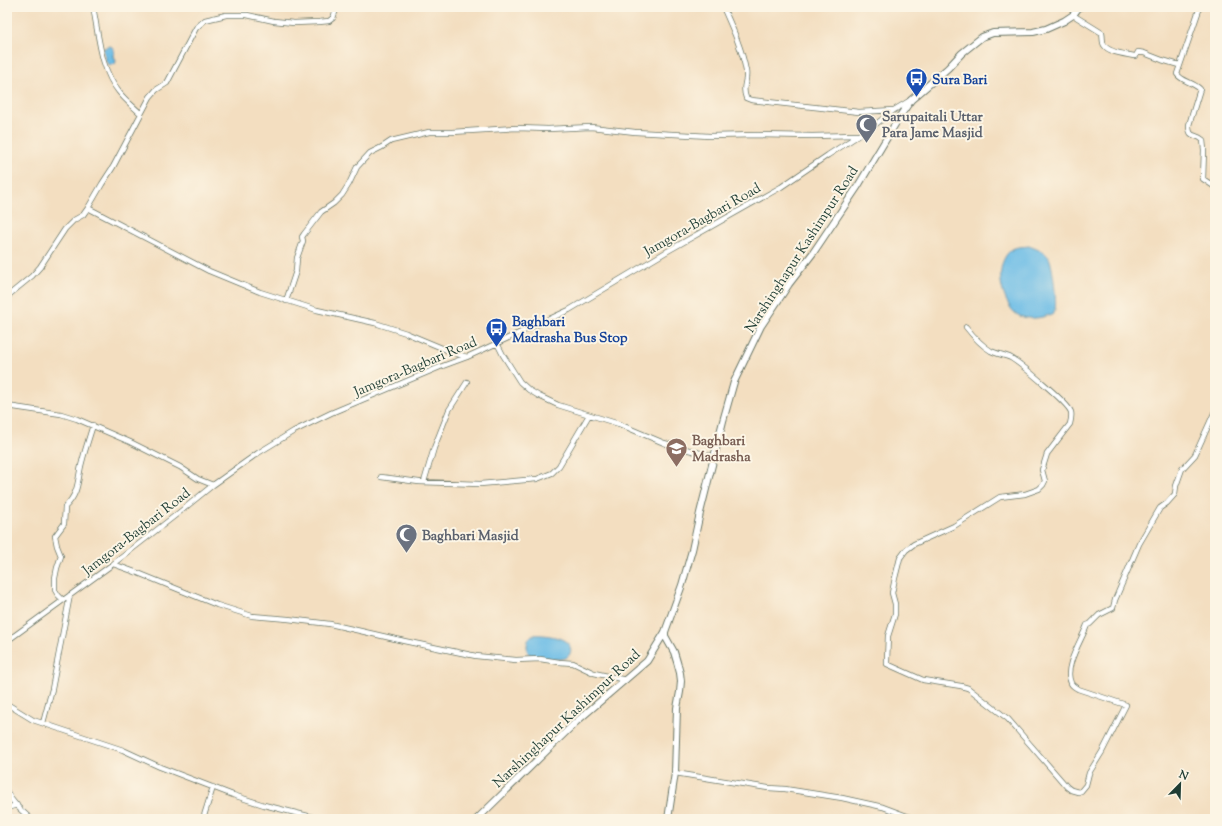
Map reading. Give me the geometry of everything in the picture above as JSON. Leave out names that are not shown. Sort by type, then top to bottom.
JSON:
[{"type":"main road","name":"Narshinghapur Kashimpur Road","points":[[477,819],[576,722],[647,661],[665,632],[682,585],[690,557],[734,382],[761,326],[858,186],[911,100],[948,68],[962,53],[982,37],[993,33],[1033,32],[1046,29],[1073,15],[1079,7]]},
{"type":"main road","points":[[665,632],[665,636],[674,652],[681,681],[677,708],[675,773],[668,819]]},
{"type":"street","points":[[93,7],[106,70],[118,91],[141,114]]},
{"type":"street","points":[[8,295],[32,276],[40,267],[69,224],[83,215],[113,167],[150,98],[156,90],[167,82],[196,28],[205,20],[226,15],[247,15],[288,23],[320,22],[329,21],[333,18],[337,7]]},
{"type":"street","points":[[722,7],[742,55],[746,73],[743,91],[746,98],[752,100],[859,112],[894,110]]},
{"type":"street","points":[[1200,7],[1179,65],[1177,76],[1194,84],[1200,89],[1189,125],[1189,131],[1193,136],[1200,137],[1203,140],[1203,179],[1215,187]]},
{"type":"street","points":[[1073,15],[1102,33],[1103,45],[1107,48],[1118,53],[1134,56],[1140,52],[1179,65]]},
{"type":"street","name":"Jamgora-Bagbari Road","points":[[7,641],[113,564],[213,485],[258,453],[300,428],[338,410],[440,367],[468,357],[569,310],[666,252],[781,187],[911,100]]},
{"type":"street","points":[[286,301],[296,271],[297,258],[303,242],[302,237],[321,212],[342,195],[357,167],[370,153],[391,141],[429,132],[517,128],[548,129],[591,127],[635,132],[710,136],[858,135]]},
{"type":"street","points":[[88,208],[209,271],[260,292],[317,310],[375,323],[406,333],[454,353],[468,357]]},
{"type":"street","points":[[966,327],[991,352],[1009,357],[1029,370],[1061,399],[1071,411],[1072,419],[1070,424],[1047,454],[1042,470],[1044,481],[1043,485],[1039,489],[1025,494],[1000,497],[954,526],[914,544],[906,550],[900,558],[892,593],[895,604],[895,614],[888,636],[887,661],[888,664],[923,680],[968,688],[1008,719],[1019,733],[1033,746],[1053,772],[1071,790],[1078,792],[1084,789],[1089,773],[1126,706],[1126,704],[1082,691],[1071,685],[1069,674],[1072,661],[1087,625],[1113,608],[1139,544],[1160,508],[1167,504],[1175,494],[1182,469],[1195,455],[1215,411]]},
{"type":"street","points":[[497,343],[517,377],[529,390],[558,405],[619,424],[664,444],[714,457]]},
{"type":"street","points":[[424,482],[434,448],[449,410],[467,382]]},
{"type":"street","points":[[7,406],[61,414],[93,426],[180,467],[198,479],[213,485]]},
{"type":"street","points":[[381,477],[424,482],[480,484],[537,479],[552,473],[559,466],[589,415]]},
{"type":"street","points":[[63,600],[58,596],[55,590],[55,578],[61,556],[55,536],[64,524],[66,506],[71,502],[77,488],[81,464],[93,426]]},
{"type":"street","points":[[113,564],[211,603],[252,616],[330,624],[476,656],[516,660],[540,659],[573,663],[594,673],[626,680]]},
{"type":"street","points":[[43,723],[52,689],[70,595]]},
{"type":"street","points":[[7,704],[43,723],[97,740],[160,767],[213,787],[264,805],[320,819]]},
{"type":"street","points":[[675,773],[842,798],[883,807],[915,819]]},
{"type":"street","points":[[203,819],[213,787]]},
{"type":"street","points":[[7,792],[31,819]]},
{"type":"street","points":[[7,808],[17,805]]},
{"type":"water","points":[[111,46],[114,54],[112,56],[114,56],[116,61],[115,64],[112,65],[106,61],[103,49]]},
{"type":"water","points":[[1029,246],[1043,252],[1049,258],[1054,284],[1055,310],[1050,315],[1038,318],[1025,318],[1014,312],[1005,298],[1001,281],[1002,263],[1006,256],[1011,250],[1017,247]]},
{"type":"water","points":[[532,635],[549,636],[562,639],[570,647],[571,650],[569,655],[564,659],[549,659],[529,654],[527,644]]},
{"type":"place","name":"Sura Bari","points":[[916,98]]},
{"type":"place","name":"Sarupaitali Uttar Para Jame Masjid","points":[[866,144]]},
{"type":"place","name":"Baghbari Madrasha Bus Stop","points":[[497,348]]},
{"type":"place","name":"Baghbari Madrasha","points":[[676,468]]},
{"type":"place","name":"Baghbari Masjid","points":[[407,554]]}]
